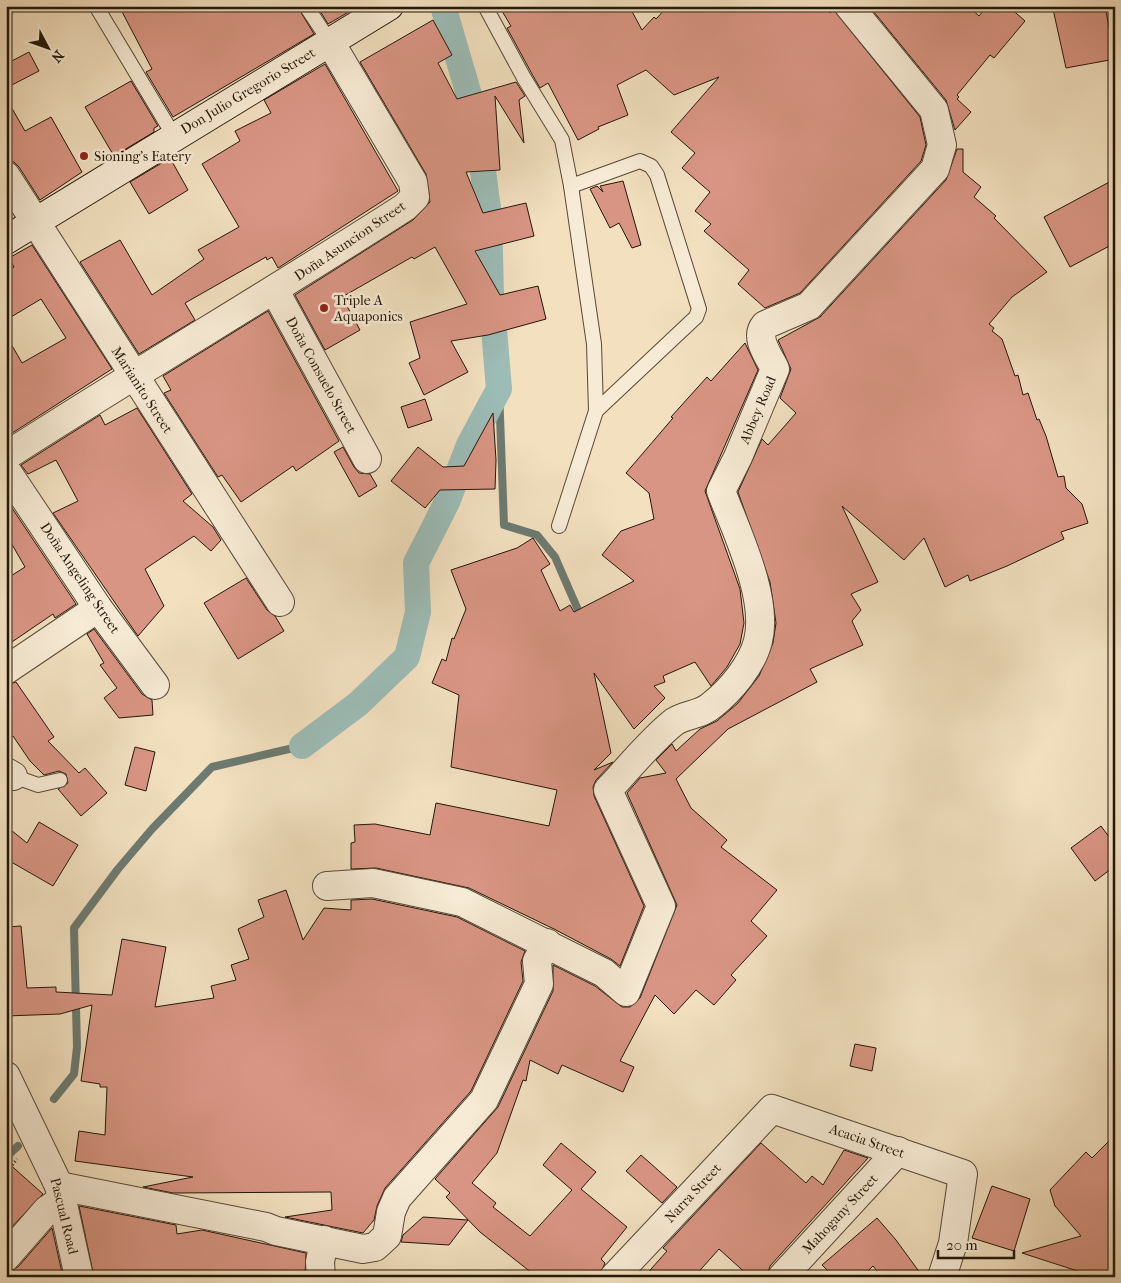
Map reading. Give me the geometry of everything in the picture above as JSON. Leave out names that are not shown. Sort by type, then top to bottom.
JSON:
[{"type":"street","name":"Don Julio Gregorio Street","points":[[6,240],[34,221],[389,6]]},
{"type":"street","name":"Abbey Road","points":[[547,943],[604,973],[626,992],[661,906],[608,790],[675,722],[713,705],[745,668],[758,641],[760,618],[754,578],[721,491],[738,457],[775,369],[760,337],[760,331],[765,325],[809,306],[935,169],[940,158],[942,145],[934,110],[850,6]]},
{"type":"street","name":"Doña Asuncion Street","points":[[6,456],[132,375],[275,291],[405,207],[415,197],[413,182],[330,42]]},
{"type":"street","name":"Marianito Street","points":[[6,176],[132,375],[280,602]]},
{"type":"street","name":"Doña Consuelo Street","points":[[275,291],[367,459]]},
{"type":"street","name":"Doña Angeling Street","points":[[6,470],[98,608],[155,685]]},
{"type":"street","points":[[6,670],[98,608]]},
{"type":"street","points":[[6,1256],[60,1193],[324,1240],[363,1250],[375,1247],[387,1236],[391,1212],[397,1198],[484,1100],[538,984],[537,961],[547,943],[462,902],[372,883],[327,886]]},
{"type":"street","name":"Pascual Road","points":[[6,1076],[60,1193],[79,1277]]},
{"type":"street","name":"Acacia Street","points":[[772,1109],[963,1174],[953,1244],[942,1277]]},
{"type":"street","name":"Narra Street","points":[[614,1277],[772,1109]]},
{"type":"street","name":"Mahogany Street","points":[[782,1277],[898,1151]]},
{"type":"street","points":[[321,1277],[320,1262],[324,1240]]},
{"type":"lane","points":[[96,6],[174,136]]},
{"type":"lane","points":[[306,6],[330,42]]},
{"type":"lane","points":[[485,6],[524,78],[562,140],[571,186],[594,344],[596,411],[559,526]]},
{"type":"lane","points":[[571,186],[640,161],[651,166],[657,175],[699,309],[696,317],[596,411]]},
{"type":"lane","points":[[10,774],[38,785],[60,780]]},
{"type":"building","points":[[119,6],[297,6],[314,34],[173,117],[146,72],[152,69]]},
{"type":"building","points":[[317,6],[359,6],[328,24]]},
{"type":"building","points":[[499,6],[629,6],[642,30],[668,6],[823,6],[830,13],[834,10],[920,117],[926,145],[921,161],[800,293],[765,308],[738,284],[749,270],[704,231],[711,224],[695,211],[710,192],[682,168],[695,153],[671,132],[719,77],[674,95],[646,70],[617,85],[628,115],[598,127],[599,129],[578,140],[548,83],[540,88],[507,28],[511,26]]},
{"type":"building","points":[[869,6],[968,6],[979,16],[987,6],[1008,6],[1025,21],[994,58],[990,55],[957,95],[959,97],[957,99],[971,112],[955,130],[946,100]]},
{"type":"building","points":[[1068,6],[1105,6],[1115,59],[1066,68],[1053,9]]},
{"type":"building","points":[[433,20],[452,55],[438,63],[457,99],[516,82],[525,96],[519,100],[524,143],[495,96],[500,170],[466,172],[483,213],[526,203],[534,236],[475,251],[500,295],[538,286],[546,319],[488,335],[451,341],[468,372],[424,395],[409,363],[420,358],[410,322],[467,304],[435,247],[414,259],[412,257],[342,297],[360,330],[325,350],[295,295],[413,220],[430,202],[426,174],[360,62]]},
{"type":"building","points":[[29,52],[39,71],[6,88],[6,64]]},
{"type":"building","points":[[325,64],[398,191],[278,268],[272,257],[267,260],[266,257],[185,303],[195,320],[139,354],[80,262],[120,240],[152,295],[204,259],[198,250],[239,227],[202,164],[240,141],[235,131],[271,113],[264,100]]},
{"type":"building","points":[[131,81],[158,126],[154,128],[154,132],[114,156],[85,107]]},
{"type":"building","points":[[6,98],[25,131],[51,117],[82,172],[40,200],[19,167],[14,162],[6,161]]},
{"type":"building","points":[[957,149],[963,149],[963,172],[981,187],[974,197],[996,216],[994,218],[1047,272],[1012,297],[989,324],[994,328],[992,331],[1002,339],[1015,376],[1018,375],[1023,395],[1028,393],[1037,420],[1039,419],[1046,436],[1058,477],[1064,476],[1066,488],[1082,504],[1088,523],[1061,532],[1064,539],[1007,566],[970,581],[968,575],[945,587],[924,538],[904,560],[842,506],[878,582],[851,594],[861,610],[852,621],[863,645],[810,669],[817,682],[728,729],[676,779],[691,808],[727,840],[721,847],[777,890],[751,921],[767,936],[731,975],[736,980],[714,1005],[696,990],[674,1014],[655,995],[620,1061],[634,1067],[623,1092],[562,1065],[558,1074],[530,1060],[526,1081],[523,1080],[497,1153],[472,1183],[496,1203],[493,1207],[530,1236],[572,1190],[543,1165],[561,1143],[596,1172],[581,1189],[627,1227],[601,1259],[605,1263],[599,1277],[537,1277],[480,1232],[446,1197],[450,1193],[435,1179],[498,1107],[553,991],[553,965],[595,986],[622,1007],[630,1007],[640,998],[677,905],[627,793],[640,778],[666,773],[656,760],[672,744],[676,751],[700,729],[717,721],[738,703],[759,676],[773,643],[776,623],[770,582],[738,492],[762,439],[768,445],[796,413],[780,398],[791,369],[778,340],[820,317],[946,180]]},
{"type":"building","points":[[170,158],[188,190],[149,214],[130,182]]},
{"type":"building","points":[[1115,179],[1115,243],[1070,267],[1044,217]]},
{"type":"building","points":[[623,181],[641,245],[632,248],[619,223],[610,228],[590,189],[597,186],[603,192],[600,186]]},
{"type":"building","points":[[32,245],[112,369],[6,437],[6,335],[22,363],[66,338],[41,299],[6,320],[6,272],[14,267],[9,258]]},
{"type":"building","points":[[268,311],[339,441],[296,471],[293,466],[241,502],[222,475],[218,477],[164,393],[171,390],[163,376]]},
{"type":"building","points":[[745,343],[758,370],[705,491],[740,589],[744,623],[740,644],[727,667],[711,686],[695,662],[663,676],[665,682],[654,686],[665,698],[634,729],[594,673],[611,753],[594,770],[613,762],[596,780],[593,787],[594,796],[644,906],[620,966],[611,959],[554,929],[469,888],[376,868],[351,869],[351,843],[355,842],[354,825],[375,824],[430,835],[436,803],[549,826],[557,790],[451,767],[459,695],[432,683],[442,659],[446,661],[452,638],[454,639],[466,609],[451,570],[517,548],[533,538],[550,564],[541,570],[560,611],[570,605],[574,612],[634,581],[602,555],[621,531],[654,519],[649,493],[626,473],[673,418],[671,417],[707,377],[711,381]]},
{"type":"building","points":[[425,399],[432,420],[408,428],[401,407]]},
{"type":"building","points":[[137,408],[192,494],[183,501],[213,527],[221,540],[211,551],[194,536],[145,569],[164,606],[138,636],[53,513],[78,501],[56,460],[28,474],[21,465],[100,415],[105,425]]},
{"type":"building","points":[[493,413],[496,460],[495,489],[440,490],[425,508],[391,481],[418,447],[443,467],[464,466]]},
{"type":"building","points":[[343,447],[359,473],[370,474],[377,486],[359,497],[334,452]]},
{"type":"building","points":[[6,499],[76,604],[55,618],[53,614],[6,646],[6,579],[25,567],[6,534]]},
{"type":"building","points":[[246,578],[267,610],[275,616],[284,631],[238,659],[204,603]]},
{"type":"building","points":[[94,629],[142,694],[152,700],[153,715],[119,718],[104,698],[117,688],[100,665],[104,663],[87,634]]},
{"type":"building","points":[[16,682],[54,737],[48,741],[79,773],[85,768],[107,793],[81,816],[58,789],[68,783],[66,774],[59,771],[44,775],[30,761],[13,736],[6,741],[6,685]]},
{"type":"building","points":[[135,747],[155,752],[146,791],[125,785]]},
{"type":"building","points":[[39,822],[78,845],[53,886],[6,859],[6,826],[27,843]]},
{"type":"building","points":[[1101,826],[1115,845],[1115,866],[1095,881],[1071,848]]},
{"type":"building","points":[[286,890],[303,940],[324,908],[351,910],[351,900],[372,899],[457,917],[525,951],[521,962],[523,981],[471,1091],[385,1188],[377,1206],[374,1220],[363,1233],[285,1217],[332,1210],[331,1192],[173,1193],[143,1187],[193,1177],[75,1161],[79,1131],[105,1135],[107,1087],[100,1087],[100,1084],[81,1081],[92,1005],[60,1014],[6,1016],[6,927],[21,926],[27,988],[56,987],[56,992],[112,995],[122,939],[166,947],[155,1007],[214,998],[211,986],[236,980],[231,965],[249,959],[238,929],[264,917],[258,900]]},
{"type":"building","points":[[855,1044],[876,1048],[872,1071],[850,1066]]},
{"type":"building","points":[[1115,1135],[1115,1277],[1096,1277],[1022,1253],[1081,1236],[1055,1206],[1050,1190],[1086,1152],[1092,1158]]},
{"type":"building","points":[[761,1143],[806,1183],[812,1176],[823,1185],[844,1150],[868,1158],[770,1266],[767,1277],[750,1277],[719,1249],[694,1277],[644,1277],[667,1251],[663,1248]]},
{"type":"building","points":[[641,1155],[677,1187],[662,1203],[626,1171]]},
{"type":"building","points":[[6,1161],[43,1194],[6,1233]]},
{"type":"building","points":[[992,1186],[1030,1199],[1014,1251],[972,1238]]},
{"type":"building","points":[[79,1206],[176,1225],[177,1234],[202,1230],[306,1253],[305,1277],[94,1277]]},
{"type":"building","points":[[423,1217],[468,1220],[449,1245],[401,1242],[403,1235]]},
{"type":"building","points":[[877,1218],[923,1277],[882,1277],[873,1266],[862,1277],[834,1277],[822,1265]]},
{"type":"building","points":[[52,1228],[63,1277],[6,1277],[6,1272],[18,1267]]},
{"type":"waterway","points":[[302,746],[358,704],[407,657],[418,612],[416,563],[447,502],[469,445],[499,389],[491,294],[489,216],[476,119],[443,6]]},
{"type":"waterway","points":[[499,389],[504,525],[537,535],[555,557],[582,619]]},
{"type":"waterway","points":[[54,1099],[74,1074],[77,1047],[74,928],[118,869],[152,829],[212,767],[302,746]]},
{"type":"waterway","points":[[6,1157],[18,1146]]},
{"type":"place","name":"Sioning's Eatery","points":[[84,156]]},
{"type":"place","name":"Triple A Aquaponics","points":[[324,308]]}]
